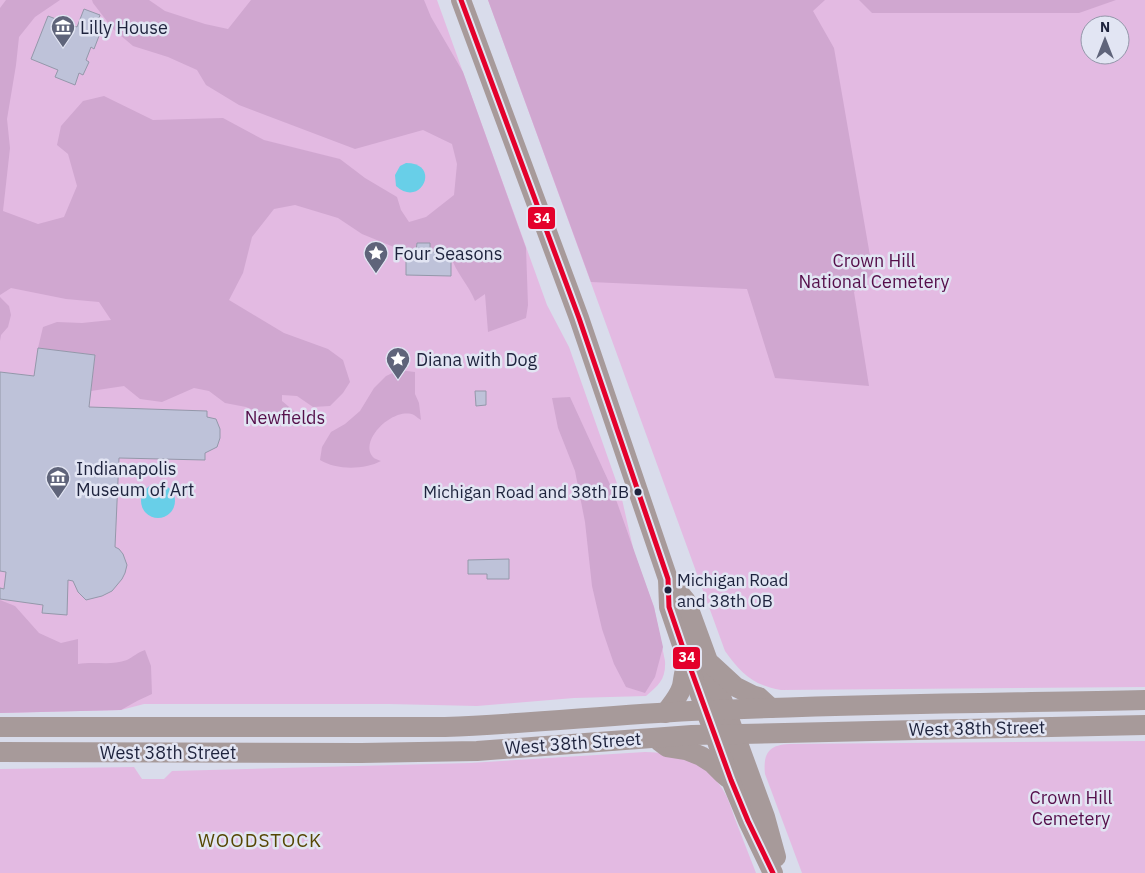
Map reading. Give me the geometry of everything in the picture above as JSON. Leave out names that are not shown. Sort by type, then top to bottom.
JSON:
[{"type":"main road","points":[[462,0],[579,318],[668,579],[669,607],[698,662],[720,723],[765,817],[780,873]]},
{"type":"main road","points":[[698,662],[736,687],[760,697],[771,708]]},
{"type":"main road","points":[[664,713],[678,695],[684,671],[698,662]]},
{"type":"main road","name":"West 38th Street","points":[[0,752],[477,751],[653,737],[720,723],[771,708],[1145,700]]},
{"type":"main road","name":"West 38th Street","points":[[0,727],[445,726],[505,724],[664,713],[720,723],[1145,725]]},
{"type":"main road","points":[[720,723],[731,780],[773,873]]},
{"type":"main road","points":[[653,737],[667,747],[686,750],[701,756],[731,780]]},
{"type":"green space","name":"Newfields","points":[[0,0],[437,0],[547,305],[569,347],[621,495],[634,552],[654,607],[665,661],[663,677],[655,688],[646,696],[574,698],[477,706],[144,704],[121,710],[0,713]]},
{"type":"green space","points":[[6,0],[60,0],[35,17],[19,37],[7,119],[10,148],[3,211],[38,224],[64,217],[77,186],[68,154],[57,145],[61,126],[83,101],[104,96],[153,120],[223,118],[264,140],[340,159],[365,178],[397,197],[401,210],[409,222],[426,217],[454,195],[457,164],[452,144],[423,130],[355,149],[239,105],[206,85],[197,70],[168,57],[133,46],[113,29],[92,0],[149,0],[165,11],[205,24],[228,29],[251,0],[424,0],[431,17],[463,72],[526,248],[528,305],[526,318],[488,332],[485,294],[475,301],[451,256],[436,256],[436,252],[430,252],[430,243],[417,243],[416,251],[406,252],[362,234],[338,218],[295,205],[274,209],[252,237],[243,273],[229,300],[284,333],[328,349],[343,360],[350,382],[343,393],[330,406],[313,407],[297,396],[282,395],[282,401],[307,422],[292,426],[246,407],[225,403],[209,391],[194,388],[162,402],[140,399],[124,386],[91,391],[95,355],[38,348],[43,327],[57,322],[82,323],[111,320],[99,302],[66,299],[11,288],[0,295],[0,8]]},
{"type":"green space","name":"Crown Hill National Cemetery","points":[[488,0],[1145,0],[1145,687],[781,690],[762,685],[748,677],[736,666],[725,651]]},
{"type":"green space","points":[[488,0],[825,0],[813,11],[834,48],[873,273],[854,292],[869,386],[775,378],[747,289],[591,282]]},
{"type":"green space","points":[[859,0],[1116,0],[1079,13],[872,13]]},
{"type":"green space","points":[[0,297],[9,306],[11,315],[8,327],[1,335],[0,341]]},
{"type":"green space","points":[[399,370],[415,372],[415,394],[419,403],[421,420],[414,415],[406,414],[388,420],[380,427],[370,443],[370,451],[374,458],[381,461],[374,464],[350,468],[334,466],[320,460],[322,447],[331,432],[345,424],[360,411],[374,388],[386,376]]},
{"type":"green space","points":[[570,397],[613,491],[654,607],[663,647],[655,677],[645,693],[626,687],[614,664],[602,629],[592,586],[585,522],[575,471],[558,428],[552,398]]},
{"type":"green space","points":[[0,600],[15,606],[39,633],[61,643],[78,639],[78,664],[121,662],[145,650],[151,666],[152,694],[121,710],[0,713]]},
{"type":"green space","name":"Crown Hill Cemetery","points":[[1145,741],[1145,873],[802,873],[765,774],[765,761],[768,752],[776,746],[789,744]]},
{"type":"green space","points":[[655,752],[686,759],[695,763],[712,776],[727,796],[756,873],[0,873],[0,769],[134,767],[142,779],[164,779],[172,771],[470,763]]},
{"type":"water","points":[[406,163],[417,165],[423,170],[425,176],[424,183],[420,189],[413,192],[405,192],[396,186],[395,175],[400,166]]},
{"type":"water","points":[[158,484],[165,485],[170,489],[174,494],[174,508],[170,513],[165,517],[158,518],[151,517],[146,513],[142,508],[141,501],[142,494],[146,489],[151,485]]},
{"type":"building","name":"Lilly House","points":[[84,9],[100,15],[94,33],[99,36],[94,49],[91,47],[86,60],[89,62],[83,75],[79,73],[75,85],[55,77],[58,70],[31,59],[48,16],[77,27]]},
{"type":"building","points":[[417,243],[430,243],[430,252],[436,252],[436,256],[451,256],[451,276],[406,275],[406,252],[416,251]]},
{"type":"building","name":"Indianapolis Museum of Art","points":[[38,348],[95,355],[89,407],[207,411],[207,417],[216,419],[220,429],[217,447],[205,453],[205,460],[119,458],[115,547],[123,554],[127,565],[125,573],[112,591],[86,600],[78,592],[73,581],[68,580],[67,615],[42,613],[43,605],[0,599],[0,588],[4,589],[6,572],[0,571],[0,372],[34,376]]},
{"type":"building","points":[[475,391],[486,391],[486,405],[476,406]]},
{"type":"building","points":[[509,559],[509,579],[487,579],[487,574],[468,574],[468,560]]},
{"type":"transit line","name":"34","points":[[461,0],[579,318],[668,579],[669,607],[682,645],[731,780],[773,873]]},
{"type":"place","name":"Lilly House","points":[[63,48]]},
{"type":"place","name":"Four Seasons","points":[[376,274]]},
{"type":"place","name":"Diana with Dog","points":[[398,380]]},
{"type":"place","name":"Michigan Road and 38th IB","points":[[638,492]]},
{"type":"place","name":"Indianapolis Museum of Art","points":[[58,499]]},
{"type":"place","name":"Michigan Road and 38th OB","points":[[668,590]]},
{"type":"district","name":"WOODSTOCK","points":[[260,840]]}]
